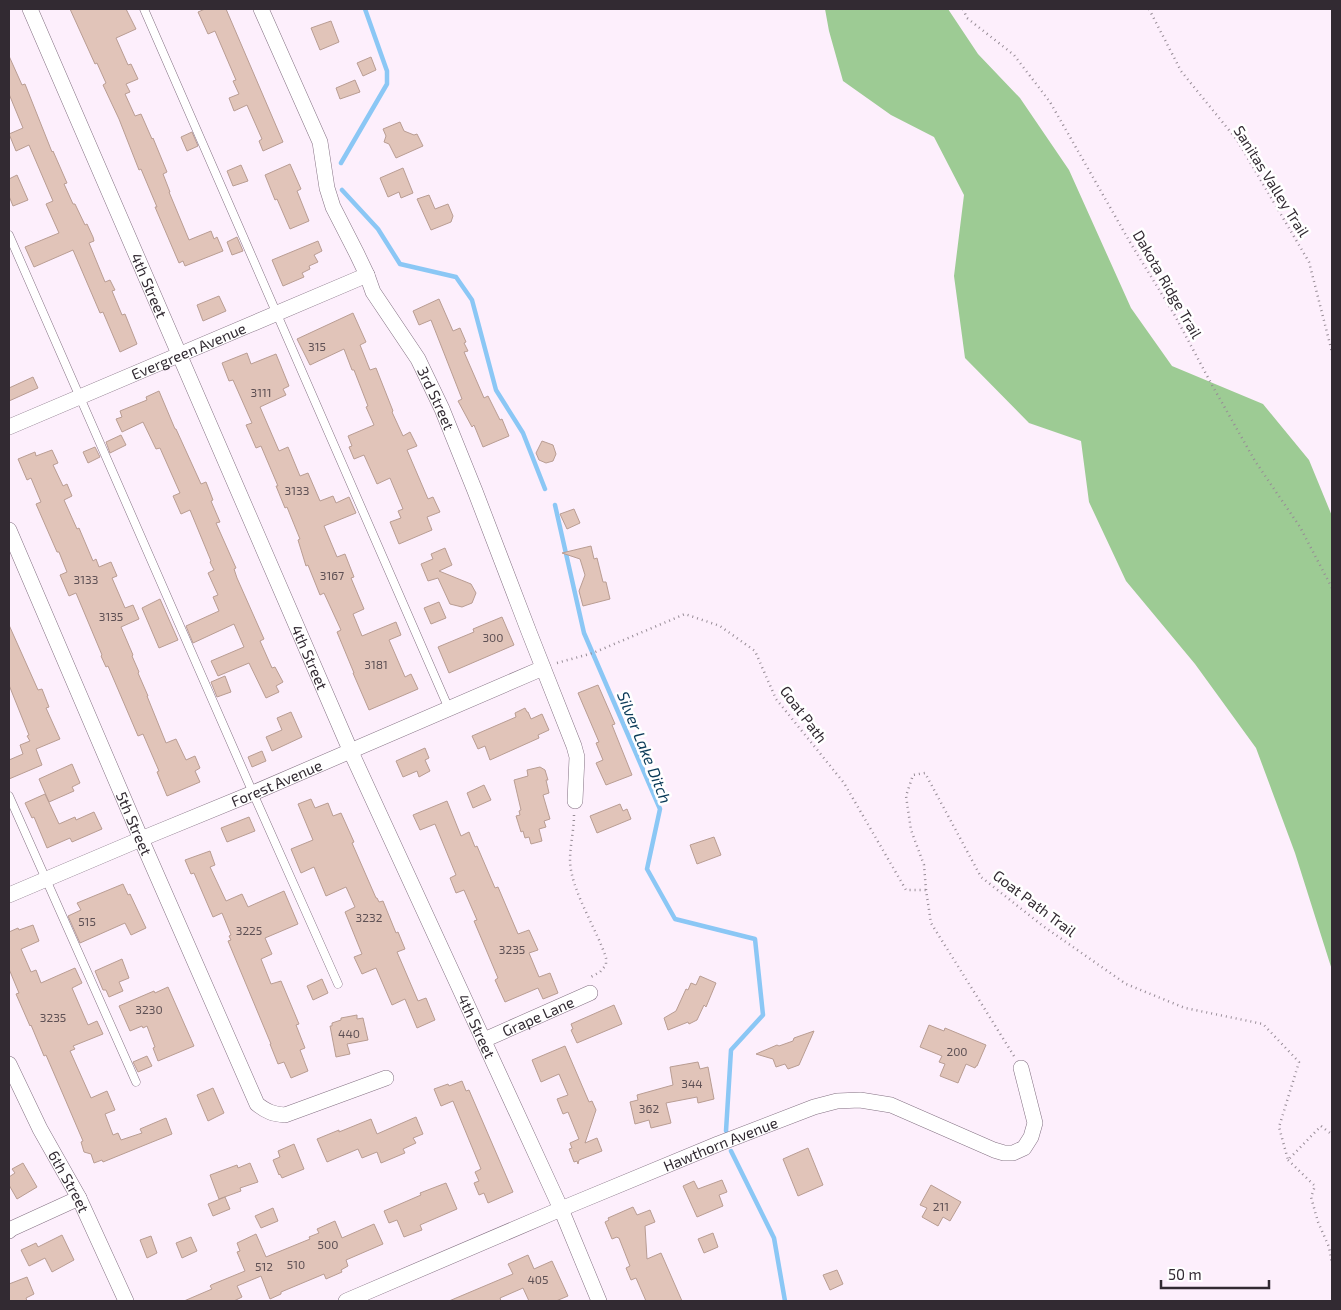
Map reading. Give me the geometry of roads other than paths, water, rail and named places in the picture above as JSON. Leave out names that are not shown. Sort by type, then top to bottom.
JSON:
[{"type":"street","name":"4th Street","points":[[30,9],[351,752],[561,1209],[599,1301]]},
{"type":"street","name":"3rd Street","points":[[262,9],[320,142],[327,188],[333,207],[367,275],[373,292],[418,359],[442,409],[475,491],[574,746],[577,757],[575,801]]},
{"type":"street","name":"Evergreen Avenue","points":[[9,427],[367,275]]},
{"type":"street","name":"5th Street","points":[[9,530],[257,1104],[266,1112],[285,1115],[386,1078]]},
{"type":"street","name":"Forest Avenue","points":[[9,895],[351,752],[543,668]]},
{"type":"street","name":"Grape Lane","points":[[484,1040],[587,994]]},
{"type":"street","name":"6th Street","points":[[9,1064],[40,1130],[79,1198],[126,1301]]},
{"type":"street","name":"Hawthorn Avenue","points":[[346,1301],[561,1209],[756,1130],[814,1108],[837,1102],[860,1100],[891,1105],[994,1150],[1004,1153],[1013,1152],[1024,1148],[1031,1137],[1034,1123],[1021,1068]]},
{"type":"street","points":[[9,1231],[79,1198]]},
{"type":"lane","points":[[144,9],[449,709]]},
{"type":"lane","points":[[9,235],[338,984]]},
{"type":"lane","points":[[9,796],[136,1082]]},
{"type":"waterway","name":"Silver Lake Ditch","points":[[341,163],[387,84],[387,71],[365,9]]},
{"type":"waterway","name":"Silver Lake Ditch","points":[[342,190],[378,229],[400,264],[456,277],[472,300],[496,390],[523,433],[545,489]]},
{"type":"waterway","name":"Silver Lake Ditch","points":[[555,505],[584,633],[660,809],[647,869],[675,919],[755,939],[763,1015],[731,1050],[726,1131]]},
{"type":"waterway","name":"Silver Lake Ditch","points":[[731,1151],[774,1238],[785,1301]]}]
